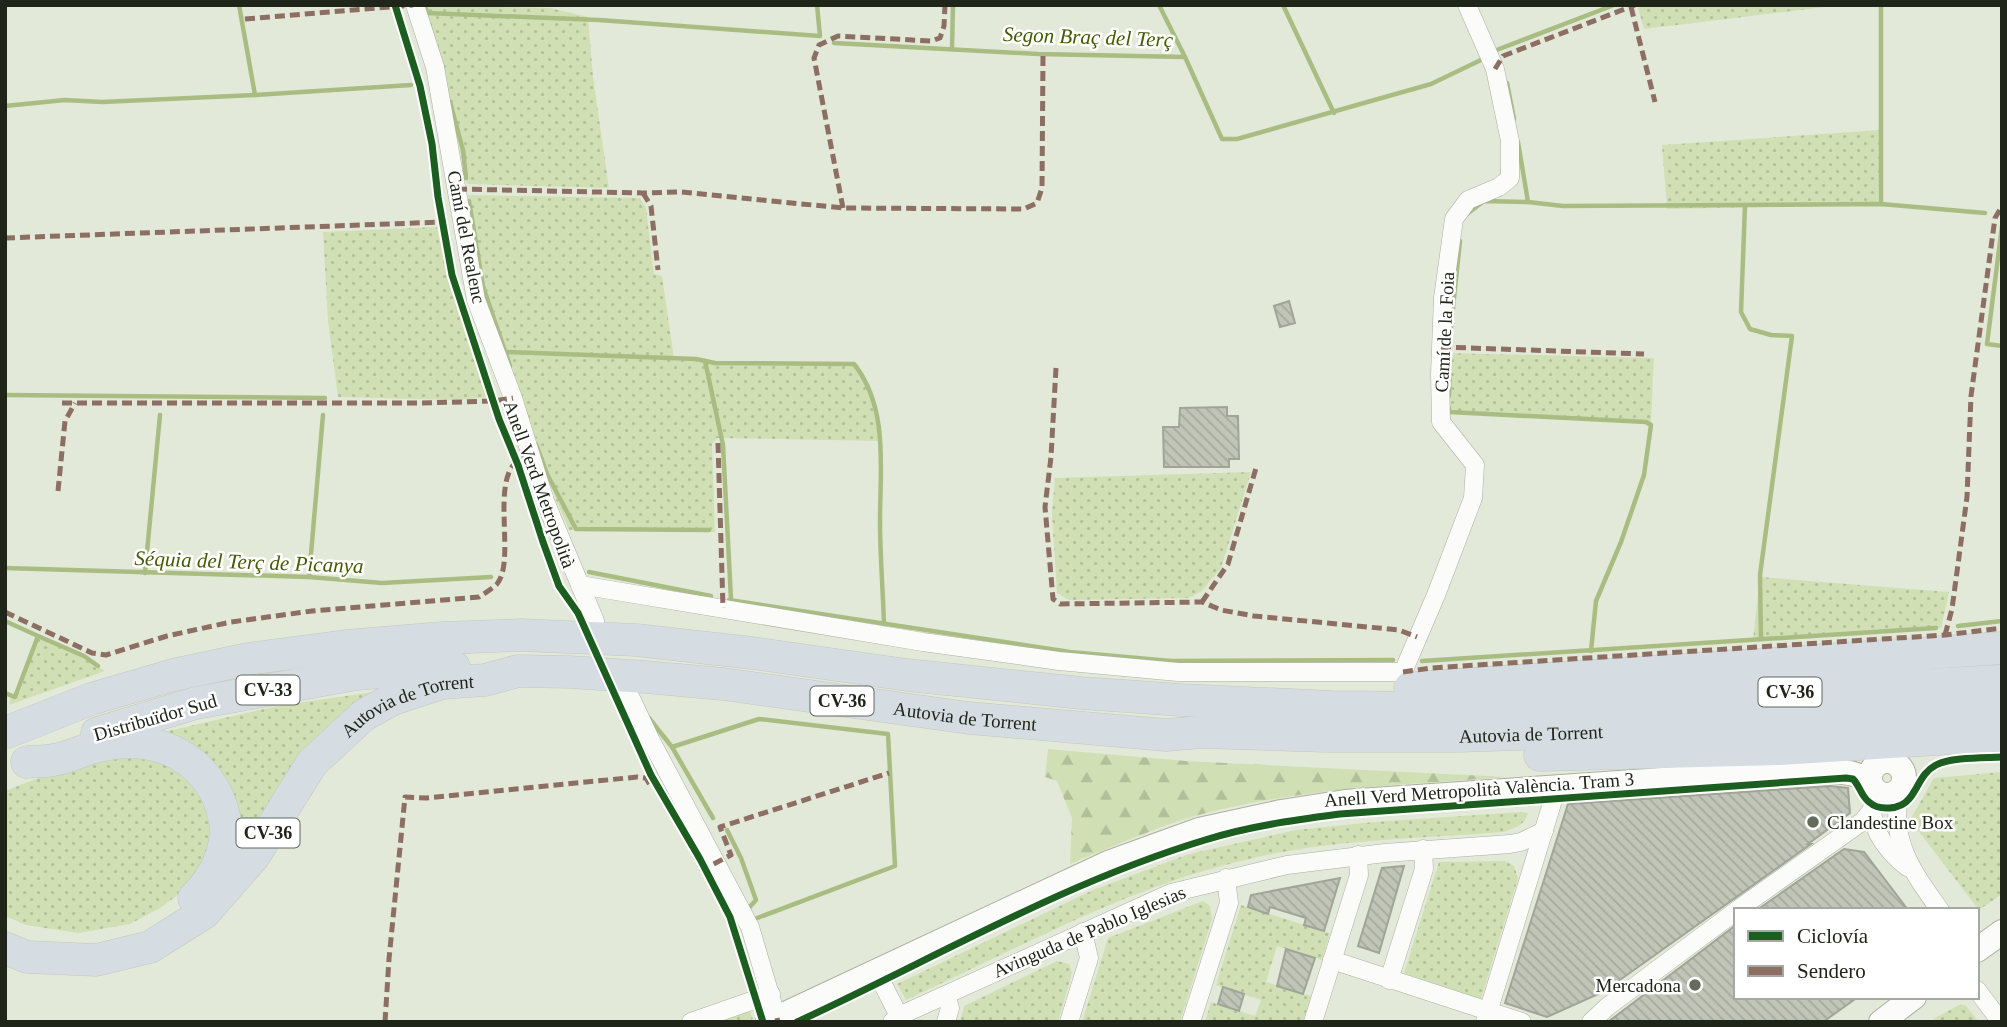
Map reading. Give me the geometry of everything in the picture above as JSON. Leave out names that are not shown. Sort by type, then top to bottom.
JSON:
[{"type":"highway","name":"Autovia de Torrent","points":[[91,699],[173,675],[248,659],[346,646],[521,635],[636,640],[907,675],[1182,701],[1332,707],[1458,708],[2002,681]]},
{"type":"highway","points":[[1182,701],[1742,667],[2002,648]]},
{"type":"highway","name":"Distribuïdor Sud","points":[[16,766],[61,745],[209,700],[356,674],[465,666],[518,671]]},
{"type":"highway","name":"Autovia de Torrent","points":[[5,948],[27,957],[96,960],[150,947],[204,913],[254,856],[312,763],[364,715],[393,699],[442,683],[485,680],[518,671],[659,678],[969,718],[1166,734],[1202,732],[1312,736],[1460,736],[2002,710]]},
{"type":"highway","name":"Distribuïdor Sud","points":[[5,733],[91,699]]},
{"type":"highway","name":"CV-36","points":[[5,716],[51,701],[91,699]]},
{"type":"highway","points":[[1166,734],[1202,745],[1462,757],[1693,752],[2002,735]]},
{"type":"highway","points":[[5,933],[66,946],[106,942],[146,930],[181,911],[204,889],[224,847],[225,821],[219,796],[213,786],[186,758],[157,744],[127,742],[16,766]]},
{"type":"street","name":"Camí del Realenc","points":[[415,5],[435,67],[476,300],[513,398],[545,500],[595,621]]},
{"type":"street","name":"Camí de la Foia","points":[[580,585],[909,640],[1059,661],[1178,672],[1403,672],[1473,498],[1475,465],[1441,422],[1443,298],[1454,219],[1468,200],[1500,187],[1510,178],[1510,142],[1495,69],[1467,5]]},
{"type":"street","points":[[628,692],[750,927],[773,1014]]},
{"type":"street","points":[[1929,740],[1920,745],[1911,756],[1896,824],[1901,846],[1912,872],[1939,908]]},
{"type":"street","points":[[1793,771],[1839,763],[1885,761],[1896,763],[1901,768],[1903,784]]},
{"type":"street","points":[[1885,761],[1872,769],[1876,830],[1896,859],[1912,872]]},
{"type":"street","points":[[691,1022],[773,1014],[876,971],[1108,863],[1199,830],[1281,812],[1345,802],[1793,771],[1846,772],[1864,777],[1872,794],[1863,821],[1740,908]]},
{"type":"street","points":[[1872,794],[1887,796],[1903,784]]},
{"type":"street","points":[[1487,1017],[1557,787]]},
{"type":"street","name":"Avinguda de Pablo Iglesias","points":[[896,1019],[1171,893],[1287,865],[1423,849],[1510,845],[1544,831]]},
{"type":"street","points":[[1510,845],[1523,852],[1532,873]]},
{"type":"street","points":[[1389,980],[1424,869],[1423,849]]},
{"type":"street","points":[[1313,1022],[1359,875],[1358,855]]},
{"type":"street","points":[[1191,1022],[1228,903],[1226,878]]},
{"type":"street","points":[[1591,1022],[1607,1007],[1734,912]]},
{"type":"street","points":[[1069,1022],[1089,958],[1083,932]]},
{"type":"street","points":[[1979,949],[2002,932]]},
{"type":"street","points":[[1332,960],[1487,1017],[1522,1022]]},
{"type":"street","points":[[876,971],[896,1019]]},
{"type":"street","points":[[1979,993],[2001,1022]]},
{"type":"street","points":[[946,995],[950,1008],[946,1022]]},
{"type":"street","points":[[1881,1022],[1911,999]]},
{"type":"green space","points":[[425,5],[550,8],[588,17],[593,77],[609,188],[467,184],[444,74]]},
{"type":"green space","points":[[1644,5],[1841,5],[1644,29],[1638,8]]},
{"type":"green space","points":[[1880,130],[1878,205],[1667,209],[1662,145]]},
{"type":"green space","points":[[468,195],[640,198],[646,208],[654,274],[662,276],[674,358],[701,362],[858,364],[874,403],[879,441],[717,438],[712,444],[715,532],[569,530],[556,500],[480,269]]},
{"type":"green space","points":[[437,227],[447,276],[489,397],[457,400],[338,397],[328,321],[323,232]]},
{"type":"green space","points":[[1447,353],[1654,358],[1651,422],[1446,411]]},
{"type":"green space","points":[[1251,472],[1221,568],[1202,591],[1189,598],[1069,600],[1057,593],[1052,514],[1055,478]]},
{"type":"green space","points":[[1760,577],[1949,592],[1941,628],[1753,640]]},
{"type":"green space","points":[[36,634],[86,658],[105,671],[9,705],[11,696],[20,692]]},
{"type":"green space","points":[[387,690],[239,862],[235,842],[159,733],[277,706]]},
{"type":"green space","points":[[1048,749],[1186,761],[1507,777],[1350,789],[1272,799],[1195,816],[1070,864],[1072,818],[1057,781],[1045,777]]},
{"type":"green space","points":[[144,753],[168,760],[197,783],[213,815],[211,849],[194,883],[160,908],[130,924],[78,933],[26,925],[5,916],[5,791],[73,768]]},
{"type":"green space","points":[[2002,772],[2002,894],[1979,910],[1910,820],[1934,778]]},
{"type":"green space","points":[[1528,813],[1525,820],[1504,832],[1309,848],[1245,860],[1201,872],[1072,921],[906,1000],[897,984],[1093,890],[1189,854],[1296,830]]},
{"type":"green space","points":[[1505,861],[1514,866],[1518,878],[1481,999],[1404,973],[1439,862]]},
{"type":"green space","points":[[1203,901],[1210,906],[1212,919],[1180,1022],[1082,1022],[1108,938]]},
{"type":"green space","points":[[1241,905],[1330,933],[1322,960],[1277,946],[1266,982],[1311,996],[1303,1022],[1205,1022],[1211,1002],[1255,1016],[1261,1000],[1216,985]]},
{"type":"green space","points":[[1057,961],[1069,964],[1072,973],[1058,1022],[960,1022],[964,1006]]},
{"type":"green space","points":[[1961,1004],[1966,1006],[1979,1022],[1935,1022],[1933,1019]]},
{"type":"green space","points":[[749,1009],[753,1019],[748,1022],[711,1022]]},
{"type":"building","points":[[1289,301],[1295,323],[1280,327],[1274,306]]},
{"type":"building","points":[[1227,407],[1227,416],[1238,416],[1239,459],[1229,459],[1229,467],[1164,467],[1163,427],[1179,427],[1180,408]]},
{"type":"building","points":[[1830,786],[1848,788],[1850,813],[1808,844],[1811,844],[1603,992],[1547,1017],[1505,1003],[1568,804]]},
{"type":"building","points":[[1844,849],[1864,852],[1906,908],[1760,908]]},
{"type":"building","points":[[1404,866],[1379,953],[1358,946],[1382,868]]},
{"type":"building","points":[[1340,878],[1324,931],[1304,925],[1306,918],[1270,907],[1268,914],[1248,907],[1251,895]]},
{"type":"building","name":"Mercadona","points":[[1734,927],[1734,999],[1855,999],[1823,1022],[1608,1022]]},
{"type":"building","points":[[1286,949],[1315,958],[1303,994],[1277,986]]},
{"type":"building","points":[[1223,987],[1244,994],[1239,1011],[1218,1004]]},
{"type":"waterway","points":[[239,5],[255,95]]},
{"type":"waterway","name":"Segon Braç del Terç","points":[[425,5],[427,13],[599,20],[820,36],[817,5]]},
{"type":"waterway","points":[[952,49],[953,5]]},
{"type":"waterway","points":[[1159,5],[1185,57]]},
{"type":"waterway","points":[[1283,5],[1334,113]]},
{"type":"waterway","name":"Segon Braç del Terç","points":[[1494,51],[1614,5]]},
{"type":"waterway","points":[[1881,5],[1881,204]]},
{"type":"waterway","name":"Segon Braç del Terç","points":[[834,43],[1038,54],[1185,57],[1222,139],[1237,139],[1431,84],[1483,59]]},
{"type":"waterway","points":[[1507,83],[1514,119]]},
{"type":"waterway","points":[[5,106],[65,100],[102,102],[411,85]]},
{"type":"waterway","points":[[450,102],[463,150],[466,178]]},
{"type":"waterway","points":[[1518,142],[1528,202],[1563,206],[1881,204],[1985,213]]},
{"type":"waterway","points":[[469,201],[483,286],[510,366]]},
{"type":"waterway","points":[[1467,214],[1484,201],[1528,202]]},
{"type":"waterway","points":[[1745,205],[1741,312],[1750,329],[1771,335],[1792,336],[1760,575],[1761,639]]},
{"type":"waterway","points":[[2002,226],[1987,344],[2002,346]]},
{"type":"waterway","points":[[1450,336],[1460,241]]},
{"type":"waterway","points":[[506,352],[696,359],[715,363],[854,364],[865,381],[878,419],[884,625]]},
{"type":"waterway","points":[[1449,396],[1450,359]]},
{"type":"waterway","points":[[705,361],[723,445],[731,599]]},
{"type":"waterway","points":[[5,395],[325,398]]},
{"type":"waterway","points":[[1449,408],[1449,412],[1646,422],[1651,425],[1644,475],[1621,542],[1596,601],[1591,651]]},
{"type":"waterway","points":[[145,573],[160,415]]},
{"type":"waterway","points":[[309,577],[323,415]]},
{"type":"waterway","points":[[536,444],[547,474],[576,529],[709,530]]},
{"type":"waterway","name":"Séquia del Terç de Picanya","points":[[5,568],[309,577],[382,583],[491,577]]},
{"type":"waterway","points":[[589,572],[711,596]]},
{"type":"waterway","points":[[729,600],[1070,652],[1171,661],[1393,660]]},
{"type":"waterway","points":[[5,621],[38,636]]},
{"type":"waterway","points":[[1958,626],[2002,621]]},
{"type":"waterway","points":[[1422,661],[1936,628]]},
{"type":"waterway","points":[[5,693],[15,697],[38,636],[84,656],[98,666]]},
{"type":"waterway","name":"Séquia del Terç de Picanya","points":[[649,718],[672,747],[713,818]]},
{"type":"waterway","points":[[672,747],[759,719],[888,734],[895,866],[752,920]]},
{"type":"waterway","name":"Séquia del Terç de Picanya","points":[[727,830],[741,858],[756,900],[748,909]]},
{"type":"marked path","points":[[245,19],[413,5]]},
{"type":"marked path","points":[[843,208],[814,58],[819,45],[838,36],[931,41],[940,38],[944,26],[945,5]]},
{"type":"marked path","points":[[1495,69],[1503,56],[1635,5]]},
{"type":"marked path","points":[[1631,7],[1655,102]]},
{"type":"marked path","points":[[457,189],[681,192],[843,208],[1024,209],[1037,203],[1042,188],[1043,56]]},
{"type":"marked path","points":[[643,193],[651,206],[658,270]]},
{"type":"marked path","points":[[1945,635],[1952,609],[1967,497],[1971,396],[1995,218],[2002,206]]},
{"type":"marked path","points":[[5,238],[443,222]]},
{"type":"marked path","points":[[1441,347],[1644,354]]},
{"type":"marked path","points":[[1056,368],[1045,507],[1053,599],[1060,604],[1202,602],[1221,610],[1254,616],[1399,630],[1417,637]]},
{"type":"marked path","points":[[62,403],[422,403],[513,398]]},
{"type":"marked path","points":[[58,491],[65,421],[75,403]]},
{"type":"marked path","points":[[718,443],[723,608]]},
{"type":"marked path","points":[[5,612],[92,653],[106,655],[167,636],[231,622],[312,611],[479,597],[497,584],[502,573],[505,488],[509,473],[517,461],[531,456]]},
{"type":"marked path","points":[[1202,602],[1228,564],[1256,468]]},
{"type":"marked path","points":[[1403,672],[1945,635],[2002,628]]},
{"type":"marked path","points":[[700,868],[704,869],[731,855],[720,827],[889,773]]},
{"type":"marked path","points":[[385,1022],[405,797],[426,798],[637,777],[646,778],[650,785]]},
{"type":"marked path","points":[[777,1018],[778,1022]]},
{"type":"cycle path","name":"Anell Verd Metropolità","points":[[395,5],[420,86],[432,144],[452,275],[543,542],[559,586],[578,613],[651,775],[730,917],[763,1022]]},
{"type":"cycle path","name":"Anell Verd Metropolità València. Tram 3","points":[[797,1022],[1049,900],[1152,858],[1238,831],[1340,814],[1846,778],[1853,779],[1864,797],[1873,805],[1889,808],[1905,803],[1927,772],[1942,762],[2002,757]]},
{"type":"place","name":"Clandestine Box","points":[[1813,822]]},
{"type":"place","name":"Mercadona","points":[[1695,985]]}]
